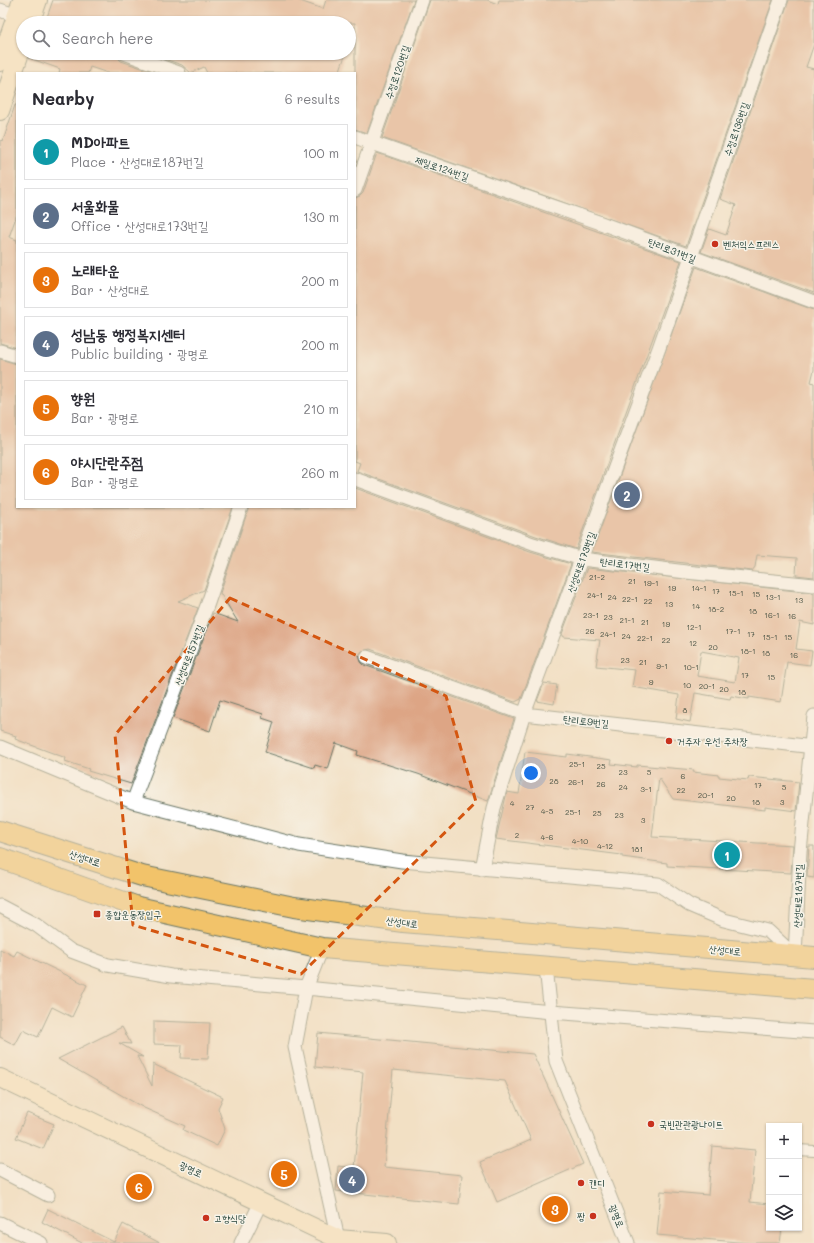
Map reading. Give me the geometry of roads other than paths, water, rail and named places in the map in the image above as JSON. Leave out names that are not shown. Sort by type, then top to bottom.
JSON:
[{"type":"main road","points":[[23,15],[38,0]]},
{"type":"main road","points":[[0,62],[16,29]]},
{"type":"main road","points":[[0,111],[18,60]]},
{"type":"main road","name":"산성대로","points":[[0,831],[142,876],[294,907],[403,922],[805,957]]},
{"type":"main road","points":[[0,858],[138,907],[322,948],[814,989]]},
{"type":"main road","name":"광명로","points":[[0,1078],[338,1239],[387,1243]]},
{"type":"street","name":"수정로120번길","points":[[372,143],[422,0]]},
{"type":"street","name":"수정로136번길","points":[[690,257],[781,0]]},
{"type":"street","points":[[143,60],[176,72]]},
{"type":"street","name":"제일로124번길","points":[[356,137],[530,198]]},
{"type":"street","points":[[356,187],[372,143]]},
{"type":"street","name":"탄리로31번길","points":[[530,198],[814,302]]},
{"type":"street","name":"산성대로173번길","points":[[482,869],[494,808],[524,714],[582,559],[690,257]]},
{"type":"street","points":[[0,351],[16,356]]},
{"type":"street","name":"탄리로17번길","points":[[356,479],[533,544],[582,559],[686,572],[814,585]]},
{"type":"street","name":"산성대로157번길","points":[[133,802],[208,604],[241,508]]},
{"type":"street","name":"탄리로9번길","points":[[367,658],[524,714],[813,747]]},
{"type":"street","name":"산성대로187번길","points":[[805,957],[800,852],[813,747],[814,716]]},
{"type":"street","points":[[0,747],[133,802],[299,845],[402,861],[658,884],[689,904],[724,920],[768,931],[805,957]]},
{"type":"street","points":[[0,906],[36,926],[71,951],[108,965],[171,976],[551,1012],[814,1032]]},
{"type":"street","points":[[322,948],[306,988],[295,1047],[338,1239]]},
{"type":"street","points":[[546,966],[551,1012]]},
{"type":"street","name":"광명로","points":[[551,1012],[556,1060],[628,1243]]},
{"type":"street","points":[[802,1150],[814,1151]]},
{"type":"street","points":[[0,1170],[48,1195]]},
{"type":"street","points":[[241,1243],[261,1202]]},
{"type":"street","points":[[0,1223],[41,1243]]},
{"type":"place","name":"벤처익스프레스","points":[[715,244]]},
{"type":"place","name":"서울화물","points":[[627,495]]},
{"type":"place","name":"거주자 우선 주차장","points":[[669,741]]},
{"type":"place","name":"MD아파트","points":[[727,855]]},
{"type":"place","name":"종합운동장입구","points":[[97,914]]},
{"type":"place","name":"국빈관관광나이트","points":[[651,1124]]},
{"type":"place","name":"향원","points":[[284,1174]]},
{"type":"place","name":"성남동 행정복지센터","points":[[352,1180]]},
{"type":"place","name":"캔디","points":[[581,1183]]},
{"type":"place","name":"야시단란주점","points":[[139,1187]]},
{"type":"place","name":"노래타운","points":[[555,1209]]},
{"type":"place","name":"짱","points":[[593,1216]]},
{"type":"place","name":"고향식당","points":[[206,1218]]}]
